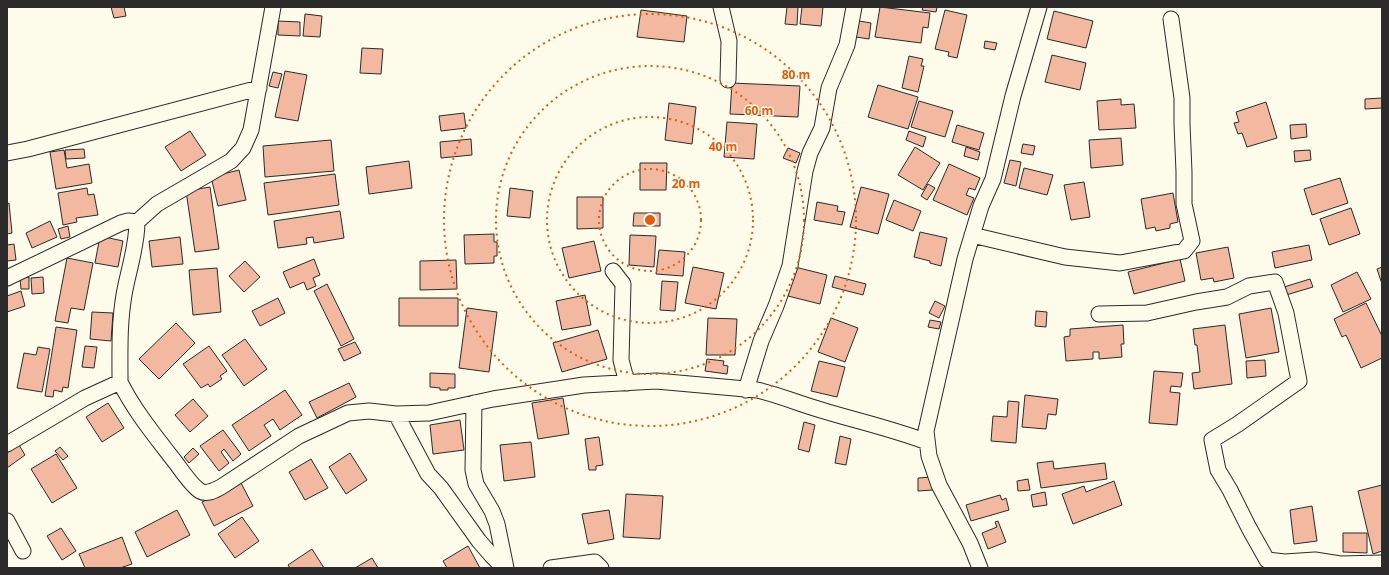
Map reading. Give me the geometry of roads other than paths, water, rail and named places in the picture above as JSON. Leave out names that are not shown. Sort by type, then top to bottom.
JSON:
[{"type":"street","points":[[273,7],[251,130],[244,148],[231,161],[157,204],[137,222],[137,234],[124,296],[120,331],[120,382],[127,396],[148,426],[186,476],[200,490],[212,492],[299,436],[348,413],[369,411],[396,414],[429,413],[474,403],[584,385],[656,382],[757,390],[772,393],[820,410],[907,434],[927,442]]},
{"type":"street","points":[[721,7],[730,41],[728,80]]},
{"type":"street","points":[[746,390],[761,341],[776,306],[790,266],[805,171],[810,153],[822,128],[829,88],[847,45],[854,7]]},
{"type":"street","points":[[980,568],[970,544],[939,485],[929,456],[926,431],[965,259],[981,206],[992,178],[1013,96],[1039,7]]},
{"type":"street","points":[[972,235],[1065,257],[1120,263],[1184,251],[1192,241],[1184,204],[1182,98],[1171,19]]},
{"type":"street","points":[[7,153],[28,149],[259,88]]},
{"type":"street","points":[[7,278],[121,223],[128,221],[137,222]]},
{"type":"street","points":[[613,271],[623,284],[620,360],[627,383]]},
{"type":"street","points":[[1099,314],[1147,313],[1196,302],[1228,297],[1249,286],[1275,282],[1286,313],[1299,381],[1238,424],[1212,440],[1218,470],[1269,564],[1315,560],[1340,564],[1382,563]]},
{"type":"street","points":[[7,444],[85,398],[120,382]]},
{"type":"street","points":[[474,403],[473,470],[476,484],[492,511],[497,524],[505,568]]},
{"type":"street","points":[[396,414],[428,474],[441,488],[492,556],[505,568]]},
{"type":"street","points":[[7,521],[23,551]]},
{"type":"street","points":[[551,568],[595,562],[601,568]]}]
